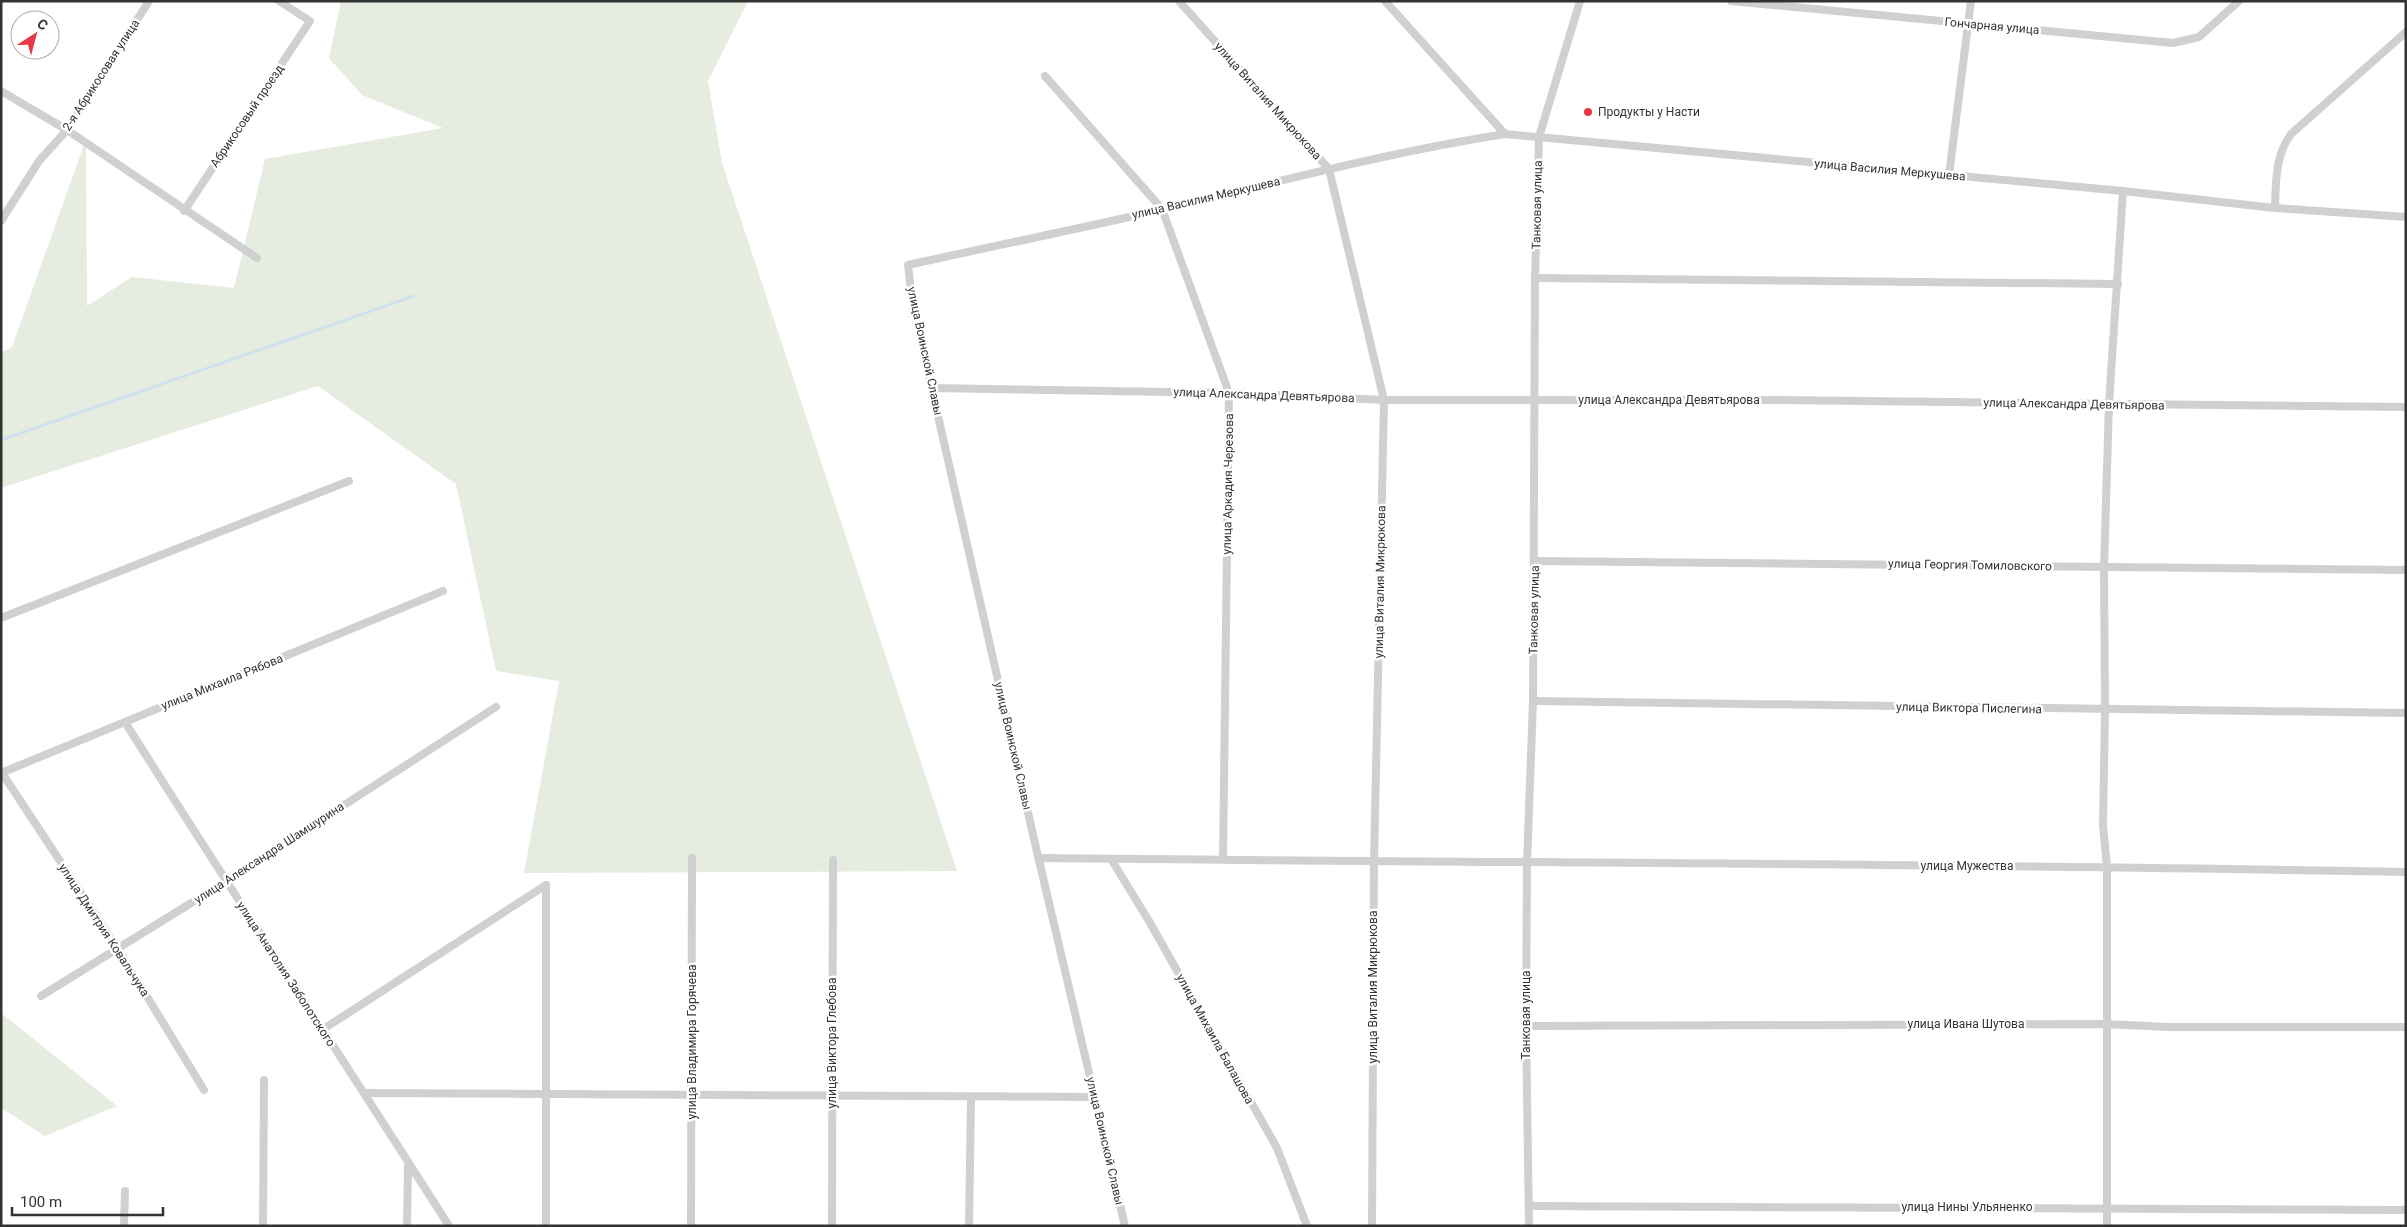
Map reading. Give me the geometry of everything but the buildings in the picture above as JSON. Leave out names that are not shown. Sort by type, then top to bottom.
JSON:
[{"type":"street","name":"2-я Абрикосовая улица","points":[[1,221],[39,161],[67,130],[149,1]]},
{"type":"street","name":"Абрикосовый проезд","points":[[184,211],[310,21],[279,1]]},
{"type":"street","name":"улица Виталия Микрюкова","points":[[1179,1],[1329,169],[1384,400],[1374,862],[1372,1226]]},
{"type":"street","points":[[1385,1],[1505,134]]},
{"type":"street","name":"Гончарная улица","points":[[1731,1],[2173,43],[2199,37],[2239,1]]},
{"type":"street","points":[[1949,175],[1971,1]]},
{"type":"street","name":"Танковая улица","points":[[1529,1226],[1526,1026],[1533,701],[1535,278],[1539,137],[1578,3]]},
{"type":"street","points":[[2275,208],[2278,162],[2282,146],[2291,134],[2406,32]]},
{"type":"street","name":"улица Аркадия Черезова","points":[[1045,76],[1162,209],[1229,393],[1223,859]]},
{"type":"street","points":[[1,91],[67,130],[256,258]]},
{"type":"street","name":"улица Василия Меркушева","points":[[908,265],[1162,209],[1329,169],[1462,141],[1505,134],[2122,191],[2275,208],[2406,218]]},
{"type":"street","points":[[2107,1226],[2107,866],[2103,826],[2105,710],[2104,567],[2109,404],[2118,284],[2122,191]]},
{"type":"street","name":"улица Воинской Славы","points":[[908,265],[914,306],[1038,858],[1125,1226]]},
{"type":"street","points":[[1535,278],[2118,284]]},
{"type":"street","name":"улица Александра Девятьярова","points":[[933,388],[1229,393],[1384,400],[1769,400],[2406,407]]},
{"type":"street","points":[[1,618],[349,481]]},
{"type":"street","name":"улица Георгия Томиловского","points":[[1535,560],[2406,570]]},
{"type":"street","name":"улица Михаила Рябова","points":[[1,773],[443,591]]},
{"type":"street","name":"улица Виктора Пислегина","points":[[1533,701],[2406,714]]},
{"type":"street","name":"улица Александра Шамшурина","points":[[41,996],[225,882],[496,707]]},
{"type":"street","name":"улица Анатолия Заболотского","points":[[125,722],[225,882],[365,1093],[449,1226]]},
{"type":"street","name":"улица Дмитрия Ковальчука","points":[[1,773],[118,948],[204,1090]]},
{"type":"street","name":"улица Владимира Горячева","points":[[691,1226],[692,858]]},
{"type":"street","name":"улица Мужества","points":[[1038,858],[1528,864],[2107,866],[2406,872]]},
{"type":"street","name":"улица Михаила Балашова","points":[[1111,858],[1149,921],[1277,1148],[1307,1226]]},
{"type":"street","name":"улица Виктора Глебова","points":[[832,1226],[833,860]]},
{"type":"street","points":[[322,1030],[546,885],[546,1226]]},
{"type":"street","name":"улица Ивана Шутова","points":[[1526,1026],[2106,1024],[2167,1028],[2406,1027]]},
{"type":"street","points":[[263,1226],[264,1080]]},
{"type":"street","points":[[365,1093],[692,1096],[832,1095],[971,1098],[1095,1097]]},
{"type":"street","points":[[969,1226],[971,1098]]},
{"type":"street","points":[[407,1226],[408,1161]]},
{"type":"street","points":[[124,1226],[125,1192]]},
{"type":"street","name":"улица Нины Ульяненко","points":[[1529,1206],[2406,1210]]},
{"type":"shaded area","points":[[341,1],[748,1],[708,81],[722,163],[957,871],[524,873],[559,681],[496,671],[456,484],[318,386],[1,488],[1,353],[12,347],[86,139],[87,306],[132,277],[234,288],[265,159],[443,128],[362,95],[329,58]]},
{"type":"shaded area","points":[[1,1013],[117,1106],[45,1136],[1,1108]]},
{"type":"waterway","points":[[1,440],[414,296]]},
{"type":"place","name":"Продукты у Насти","points":[[1588,112]]}]
